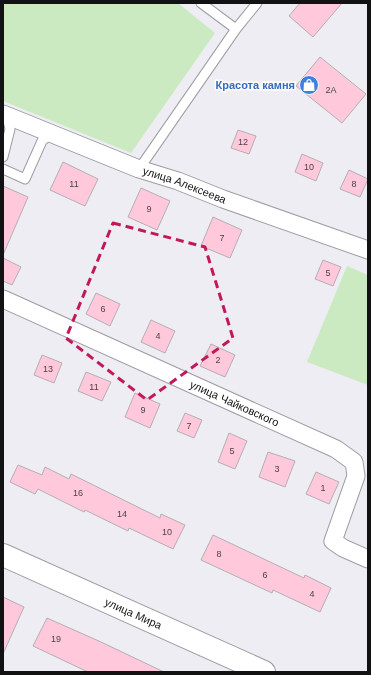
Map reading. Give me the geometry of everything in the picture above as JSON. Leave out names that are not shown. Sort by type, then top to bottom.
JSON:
[{"type":"main road","name":"улица Мира","points":[[3,556],[264,672]]},
{"type":"street","name":"улица Алексеева","points":[[5,115],[139,169],[178,181],[223,199],[368,250]]},
{"type":"street","name":"улица Чайковского","points":[[3,299],[336,449],[354,462],[356,476],[333,541],[343,548],[368,559]]},
{"type":"lane","points":[[201,3],[236,29]]},
{"type":"lane","points":[[139,169],[236,29],[257,3]]},
{"type":"lane","points":[[3,157],[10,129],[5,115]]},
{"type":"lane","points":[[3,169],[25,179],[42,141],[50,134]]},
{"type":"highlighted area","points":[[113,223],[205,247],[233,338],[147,400],[66,338]]},
{"type":"green space","points":[[3,3],[178,3],[215,33],[131,153],[3,101]]},
{"type":"green space","points":[[347,266],[368,275],[368,385],[307,362]]},
{"type":"building","points":[[300,3],[342,3],[313,37],[289,16]]},
{"type":"building","points":[[320,57],[366,94],[342,123],[296,86]]},
{"type":"building","points":[[238,130],[256,136],[249,154],[231,148]]},
{"type":"building","points":[[302,154],[323,163],[316,181],[295,172]]},
{"type":"building","points":[[63,162],[98,179],[85,206],[50,190]]},
{"type":"building","points":[[349,170],[368,179],[360,197],[340,189]]},
{"type":"building","points":[[3,186],[28,197],[3,255]]},
{"type":"building","points":[[141,188],[170,201],[157,230],[128,217]]},
{"type":"building","points":[[213,217],[242,230],[230,258],[201,246]]},
{"type":"building","points":[[3,258],[21,267],[12,285],[3,281]]},
{"type":"building","points":[[323,260],[341,267],[333,286],[315,279]]},
{"type":"building","points":[[96,293],[120,304],[110,326],[86,314]]},
{"type":"building","points":[[151,320],[175,331],[165,353],[141,342]]},
{"type":"building","points":[[211,344],[235,355],[225,377],[200,366]]},
{"type":"building","points":[[42,355],[62,363],[54,383],[34,375]]},
{"type":"building","points":[[86,372],[111,382],[102,401],[78,391]]},
{"type":"building","points":[[135,393],[160,404],[150,428],[125,417]]},
{"type":"building","points":[[185,413],[202,420],[194,438],[177,431]]},
{"type":"building","points":[[229,433],[247,441],[235,469],[218,462]]},
{"type":"building","points":[[268,452],[295,461],[285,487],[259,477]]},
{"type":"building","points":[[18,465],[42,475],[45,467],[69,479],[71,474],[160,518],[161,514],[185,525],[173,549],[129,528],[128,531],[85,510],[84,512],[38,489],[35,494],[10,482]]},
{"type":"building","points":[[316,472],[339,482],[329,504],[306,494]]},
{"type":"building","points":[[213,535],[304,578],[305,575],[331,588],[320,612],[273,590],[272,593],[201,560]]},
{"type":"building","points":[[3,597],[24,607],[3,654]]},
{"type":"building","points":[[47,618],[164,672],[88,672],[33,646]]},
{"type":"place","name":"Красота камня","points":[[309,85]]}]
